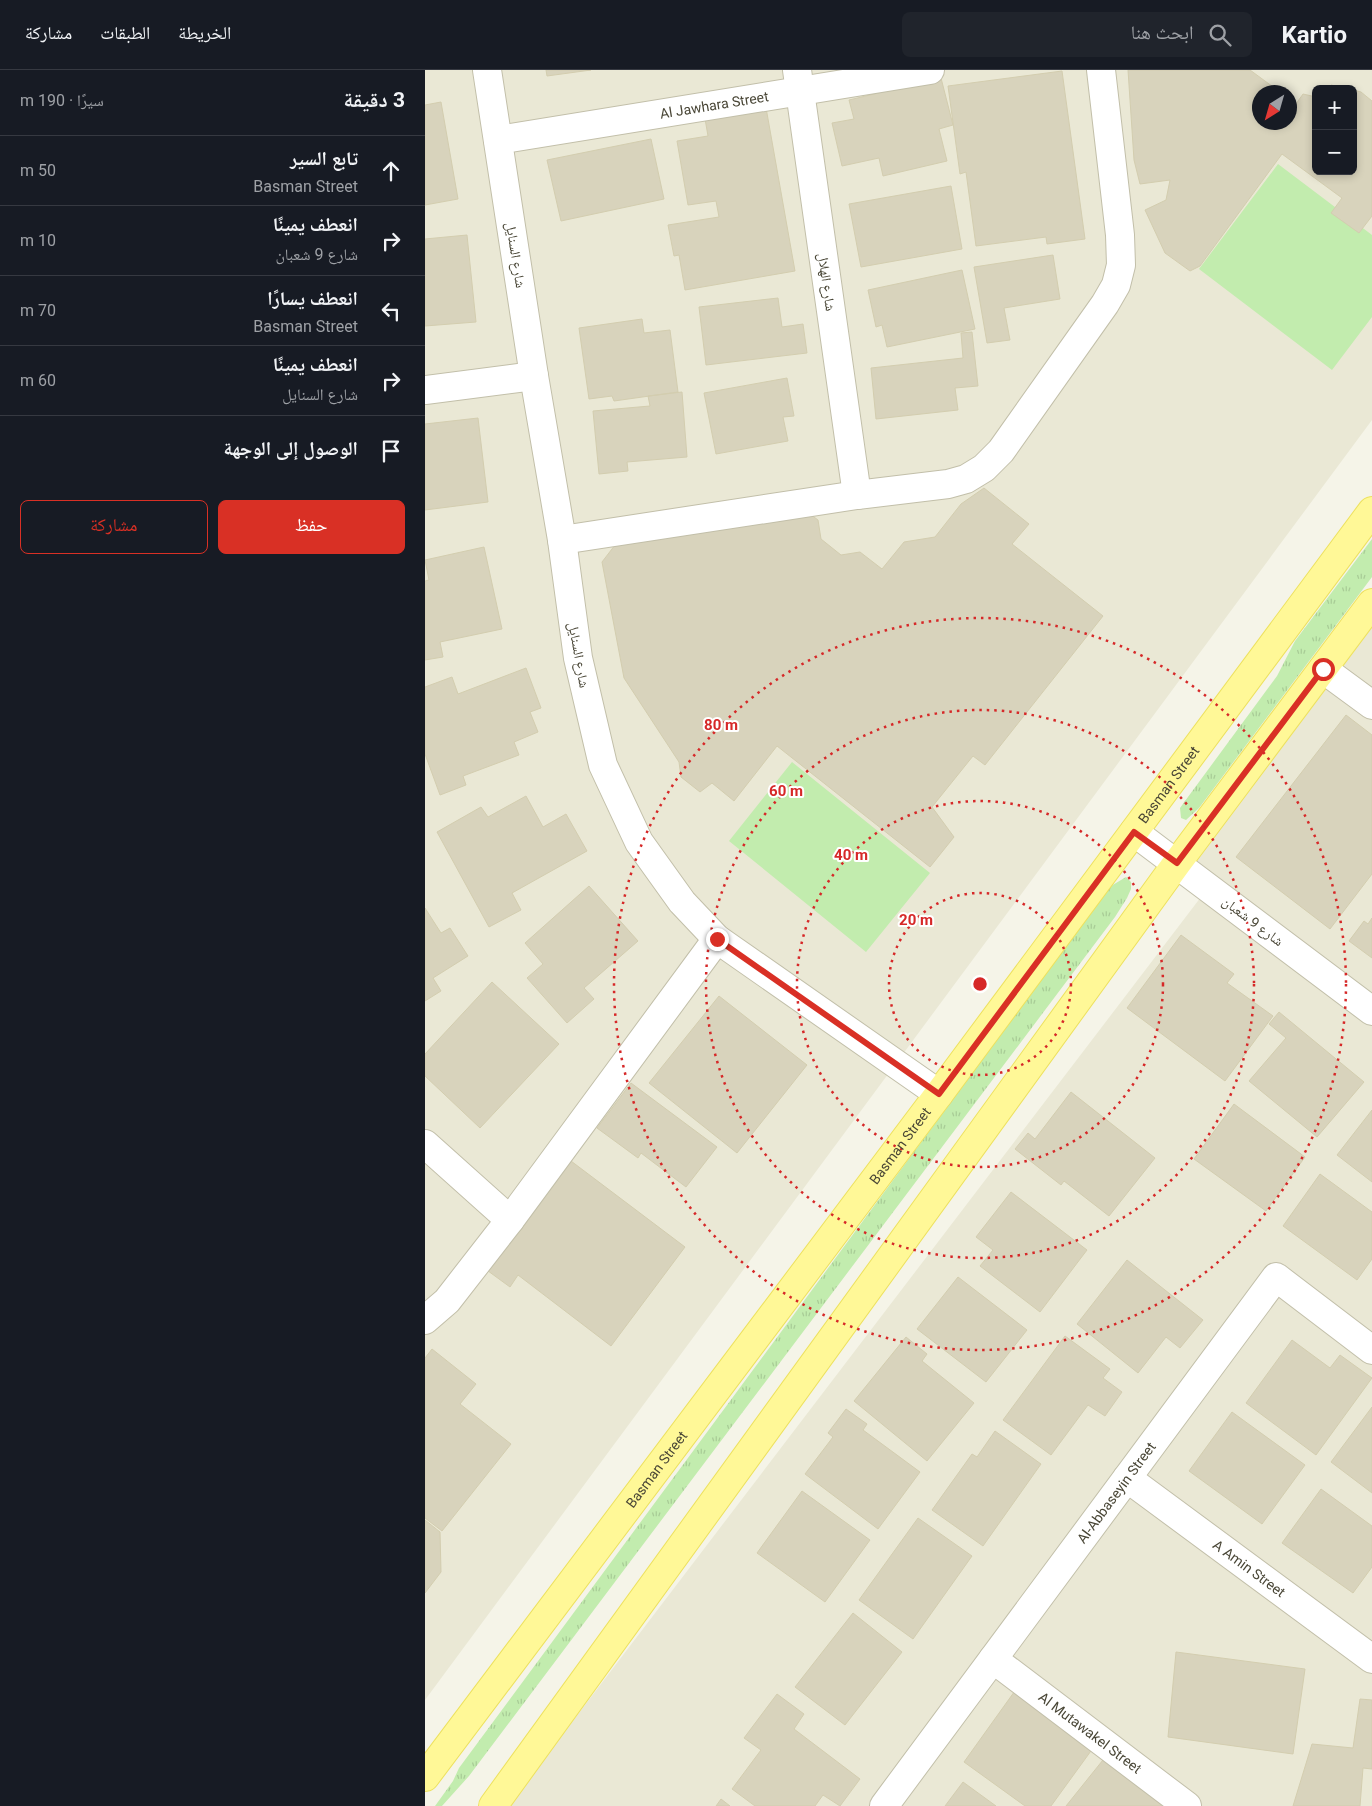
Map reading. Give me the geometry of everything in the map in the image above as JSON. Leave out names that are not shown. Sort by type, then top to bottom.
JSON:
[{"type":"main road","name":"Basman Street","points":[[425,1777],[939,1094],[1372,511]]},
{"type":"main road","points":[[493,1806],[1177,863],[1372,604]]},
{"type":"street","name":"شارع السنايل","points":[[487,70],[534,376],[562,540],[578,658],[603,765],[639,842],[682,902],[717,939],[939,1094]]},
{"type":"street","name":"Al Jawhara Street","points":[[498,140],[798,80],[930,70]]},
{"type":"street","points":[[562,540],[857,495],[948,484],[966,479],[984,468],[1001,451],[1113,291],[1121,266],[1121,235],[1101,70]]},
{"type":"street","name":"شارع الهلال","points":[[798,80],[857,495]]},
{"type":"street","points":[[425,390],[534,376]]},
{"type":"street","points":[[1323,669],[1372,705]]},
{"type":"street","name":"شارع 9 شعبان","points":[[1134,832],[1372,1011]]},
{"type":"street","points":[[425,1320],[447,1301],[510,1220],[717,939]]},
{"type":"street","points":[[425,1144],[510,1220]]},
{"type":"street","name":"Al-Abbaseyin Street","points":[[884,1806],[1276,1277],[1372,1350]]},
{"type":"street","name":"A Amin Street","points":[[1127,1478],[1372,1659]]},
{"type":"street","name":"Al Mutawakel Street","points":[[993,1659],[1187,1806]]},
{"type":"shaded area","points":[[425,70],[1372,70],[1372,420],[425,1700]]},
{"type":"shaded area","points":[[1372,602],[1372,1010],[1177,863]]},
{"type":"shaded area","points":[[1204,893],[1372,1019],[1372,1806],[508,1806]]},
{"type":"green space","points":[[1278,164],[1372,235],[1372,317],[1332,370],[1199,269]]},
{"type":"green space","points":[[1372,539],[1372,577],[1199,808],[1186,820],[1181,818],[1180,808],[1277,676],[1295,641]]},
{"type":"green space","points":[[792,762],[930,873],[866,952],[729,841]]},
{"type":"green space","points":[[1126,877],[1131,882],[1131,889],[1115,917],[469,1776],[442,1806],[435,1806],[453,1781],[459,1768],[1097,904],[1111,886]]},
{"type":"building","points":[[546,70],[591,70],[547,76]]},
{"type":"building","points":[[1128,70],[1250,70],[1270,85],[1252,85],[1252,130],[1297,130],[1297,103],[1303,94],[1312,96],[1312,175],[1357,175],[1357,91],[1372,101],[1372,216],[1359,233],[1331,213],[1342,198],[1282,154],[1200,266],[1190,271],[1165,253],[1145,210],[1166,200],[1170,180],[1140,184],[1134,160]]},
{"type":"building","points":[[1062,71],[1085,239],[1047,244],[1046,237],[976,246],[966,172],[960,174],[948,86]]},
{"type":"building","points":[[941,78],[953,125],[939,129],[947,161],[883,176],[879,158],[842,166],[832,123],[854,119],[849,100]]},
{"type":"building","points":[[441,102],[458,199],[425,205],[425,105]]},
{"type":"building","points":[[765,102],[795,271],[685,290],[679,255],[674,256],[668,225],[719,217],[716,201],[688,205],[677,141],[708,136],[704,113]]},
{"type":"building","points":[[651,139],[664,199],[561,221],[547,160]]},
{"type":"building","points":[[951,186],[962,249],[861,267],[849,204]]},
{"type":"building","points":[[467,235],[476,322],[425,326],[425,239]]},
{"type":"building","points":[[1053,255],[1060,299],[1004,308],[1010,340],[987,343],[974,267]]},
{"type":"building","points":[[962,270],[975,329],[887,347],[882,325],[876,327],[868,290]]},
{"type":"building","points":[[778,298],[782,327],[803,324],[807,353],[706,365],[699,307]]},
{"type":"building","points":[[642,319],[644,333],[670,330],[678,392],[614,401],[612,396],[589,399],[579,328]]},
{"type":"building","points":[[972,332],[978,386],[955,388],[958,410],[876,419],[871,368],[963,358],[961,333]]},
{"type":"building","points":[[787,378],[794,416],[783,417],[788,441],[716,454],[704,393]]},
{"type":"building","points":[[682,392],[687,457],[627,462],[628,471],[599,474],[593,411],[650,406],[648,396]]},
{"type":"building","points":[[478,418],[488,502],[425,510],[425,424]]},
{"type":"building","points":[[984,488],[1029,524],[1012,544],[1103,616],[985,765],[973,756],[932,807],[954,837],[930,867],[777,746],[734,801],[712,783],[700,792],[681,777],[679,762],[624,678],[602,562],[625,532],[798,505],[818,520],[821,539],[841,555],[860,552],[882,569],[904,542],[935,537],[961,504]]},
{"type":"building","points":[[484,547],[502,629],[440,642],[443,657],[425,660],[425,581],[429,580],[425,560]]},
{"type":"building","points":[[526,668],[541,708],[530,712],[538,732],[514,742],[519,755],[463,776],[466,785],[440,795],[425,754],[425,687],[452,677],[458,694]]},
{"type":"building","points":[[1346,715],[1372,735],[1372,874],[1330,929],[1236,857]]},
{"type":"building","points":[[526,796],[543,827],[566,814],[587,851],[512,893],[521,910],[489,927],[437,832],[481,807],[488,817]]},
{"type":"building","points":[[589,886],[638,941],[584,988],[594,999],[567,1023],[527,978],[543,964],[525,943]]},
{"type":"building","points":[[425,908],[441,933],[450,928],[468,956],[433,978],[441,991],[425,1001]]},
{"type":"building","points":[[1372,918],[1372,958],[1349,941],[1364,921],[1368,924]]},
{"type":"building","points":[[1181,935],[1234,974],[1227,983],[1273,1016],[1225,1081],[1127,1008]]},
{"type":"building","points":[[492,982],[559,1044],[480,1128],[425,1076],[425,1054]]},
{"type":"building","points":[[719,996],[807,1065],[737,1153],[649,1083]]},
{"type":"building","points":[[1279,1012],[1364,1082],[1317,1137],[1249,1081],[1286,1038],[1269,1024]]},
{"type":"building","points":[[631,1083],[717,1147],[686,1187],[641,1153],[638,1158],[597,1128]]},
{"type":"building","points":[[1071,1092],[1155,1158],[1109,1216],[1064,1181],[1061,1185],[1015,1149],[1028,1133],[1035,1139]]},
{"type":"building","points":[[1234,1104],[1305,1157],[1266,1211],[1194,1159]]},
{"type":"building","points":[[1372,1110],[1372,1182],[1337,1155]]},
{"type":"building","points":[[567,1158],[685,1247],[611,1346],[518,1275],[510,1287],[484,1268]]},
{"type":"building","points":[[1320,1174],[1372,1212],[1372,1259],[1357,1280],[1283,1226]]},
{"type":"building","points":[[1011,1192],[1087,1250],[1040,1312],[980,1266],[993,1250],[976,1237]]},
{"type":"building","points":[[1127,1260],[1203,1320],[1180,1348],[1166,1337],[1138,1373],[1077,1324]]},
{"type":"building","points":[[958,1277],[1027,1330],[986,1382],[917,1329]]},
{"type":"building","points":[[1065,1336],[1110,1369],[1103,1378],[1122,1392],[1105,1416],[1088,1405],[1051,1455],[1003,1420]]},
{"type":"building","points":[[906,1337],[927,1354],[922,1361],[974,1403],[927,1461],[854,1401]]},
{"type":"building","points":[[1292,1340],[1330,1368],[1340,1355],[1372,1378],[1316,1455],[1246,1403]]},
{"type":"building","points":[[432,1349],[476,1384],[460,1404],[511,1444],[442,1531],[425,1518],[425,1358]]},
{"type":"building","points":[[1372,1407],[1372,1493],[1331,1462]]},
{"type":"building","points":[[846,1409],[867,1424],[863,1430],[920,1472],[878,1529],[805,1474],[833,1437],[828,1433]]},
{"type":"building","points":[[1232,1412],[1305,1465],[1262,1524],[1189,1471]]},
{"type":"building","points":[[995,1431],[1041,1464],[983,1546],[932,1510],[972,1454],[977,1457]]},
{"type":"building","points":[[1321,1489],[1372,1526],[1372,1567],[1353,1593],[1282,1543]]},
{"type":"building","points":[[802,1491],[870,1540],[825,1602],[757,1553]]},
{"type":"building","points":[[918,1518],[972,1556],[913,1639],[859,1600]]},
{"type":"building","points":[[425,1520],[440,1532],[441,1572],[425,1593]]},
{"type":"building","points":[[853,1613],[902,1652],[845,1725],[795,1687]]},
{"type":"building","points":[[1176,1652],[1305,1669],[1293,1754],[1168,1737]]},
{"type":"building","points":[[1017,1688],[1096,1744],[1051,1806],[1025,1806],[964,1762]]},
{"type":"building","points":[[777,1694],[804,1714],[794,1729],[860,1779],[840,1806],[823,1795],[815,1806],[755,1806],[732,1789],[761,1750],[744,1738]]},
{"type":"building","points":[[1360,1699],[1372,1700],[1372,1769],[1363,1768],[1360,1806],[1293,1806],[1312,1744],[1353,1748]]},
{"type":"building","points":[[1111,1750],[1181,1806],[1066,1806]]},
{"type":"building","points":[[963,1782],[996,1806],[945,1806]]},
{"type":"building","points":[[721,1799],[730,1806],[716,1806]]},
{"type":"route","points":[[717,939],[939,1094],[1134,832],[1177,863],[1323,669]]}]
